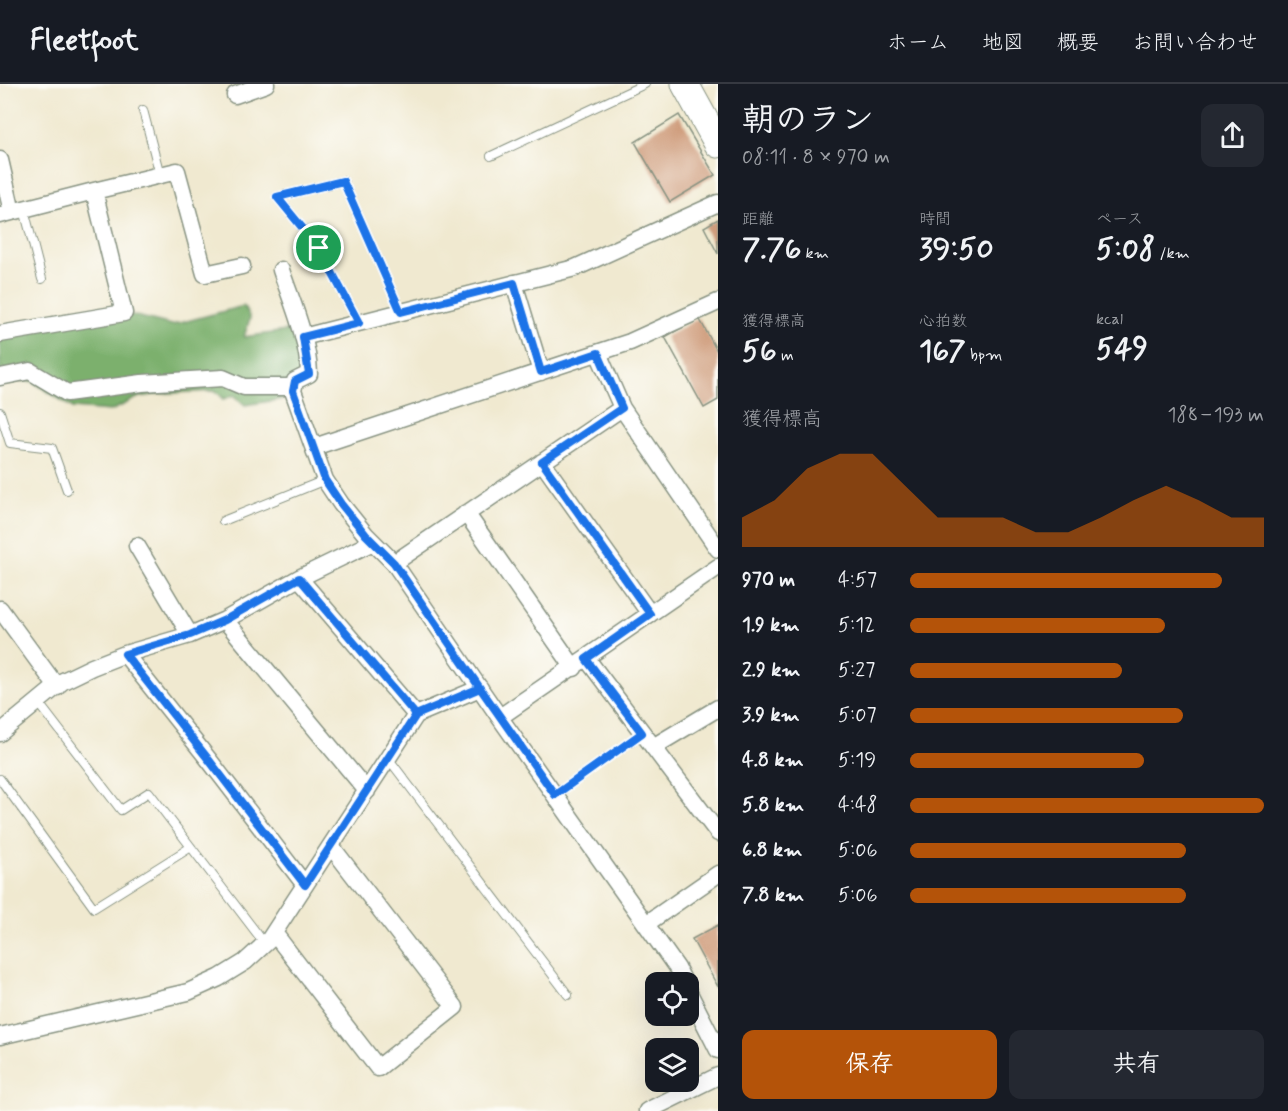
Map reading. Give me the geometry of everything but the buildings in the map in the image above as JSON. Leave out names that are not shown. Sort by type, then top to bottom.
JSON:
[{"type":"highway","points":[[685,84],[718,144]]},
{"type":"street","points":[[235,95],[266,84]]},
{"type":"street","points":[[0,160],[12,212],[177,171],[205,274],[242,266]]},
{"type":"street","points":[[0,334],[124,313],[94,191]]},
{"type":"street","points":[[303,337],[575,268],[718,203]]},
{"type":"street","points":[[281,270],[303,337],[309,374],[295,381],[293,391],[325,480],[341,504],[394,563],[679,972]]},
{"type":"street","points":[[514,283],[541,372]]},
{"type":"street","points":[[314,447],[630,342],[718,302]]},
{"type":"street","points":[[598,353],[622,408],[718,549]]},
{"type":"street","points":[[0,378],[30,371],[67,393],[142,382],[223,378],[244,387],[294,387]]},
{"type":"street","points":[[394,563],[622,408]]},
{"type":"street","points":[[542,462],[650,614]]},
{"type":"street","points":[[466,513],[580,663],[642,733],[718,833]]},
{"type":"street","points":[[0,732],[63,681],[125,654],[190,635],[225,620],[299,578],[373,542]]},
{"type":"street","points":[[137,546],[190,635]]},
{"type":"street","points":[[500,717],[718,567]]},
{"type":"street","points":[[299,578],[416,715]]},
{"type":"street","points":[[0,609],[57,687]]},
{"type":"street","points":[[225,620],[367,791]]},
{"type":"street","points":[[125,654],[305,885]]},
{"type":"street","points":[[0,1036],[188,992],[219,978],[245,962],[269,938],[416,715],[480,688]]},
{"type":"street","points":[[652,747],[718,708]]},
{"type":"street","points":[[269,938],[378,1068],[455,1006],[331,846]]},
{"type":"street","points":[[646,924],[718,874]]},
{"type":"street","points":[[699,1013],[718,1050]]},
{"type":"street","points":[[647,1111],[718,1076]]},
{"type":"lane","points":[[491,156],[645,84]]},
{"type":"lane","points":[[143,110],[160,175]]},
{"type":"lane","points":[[359,323],[319,248],[277,197],[343,181],[401,312]]},
{"type":"lane","points":[[12,212],[42,279]]},
{"type":"lane","points":[[0,412],[10,443],[52,448],[67,490]]},
{"type":"lane","points":[[223,521],[325,480]]},
{"type":"lane","points":[[38,702],[121,810],[149,792],[269,938]]},
{"type":"lane","points":[[555,795],[642,733]]},
{"type":"lane","points":[[388,758],[568,995]]},
{"type":"lane","points":[[0,779],[94,908],[192,847]]},
{"type":"green space","points":[[244,306],[250,318],[244,337],[300,329],[309,374],[283,399],[245,405],[234,395],[224,399],[216,391],[168,393],[139,397],[111,411],[73,408],[32,381],[0,381],[0,334],[124,313],[172,325]]},
{"type":"route","points":[[319,248],[277,197],[343,181],[401,312],[514,283],[541,372],[598,353],[622,408],[542,462],[650,614],[586,659],[642,733],[555,795],[480,688],[416,715],[299,578],[225,620],[190,635],[125,654],[305,885],[416,715],[480,688],[394,563],[366,535],[325,480],[293,391],[295,381],[309,374],[303,337],[359,323],[319,248]]}]
